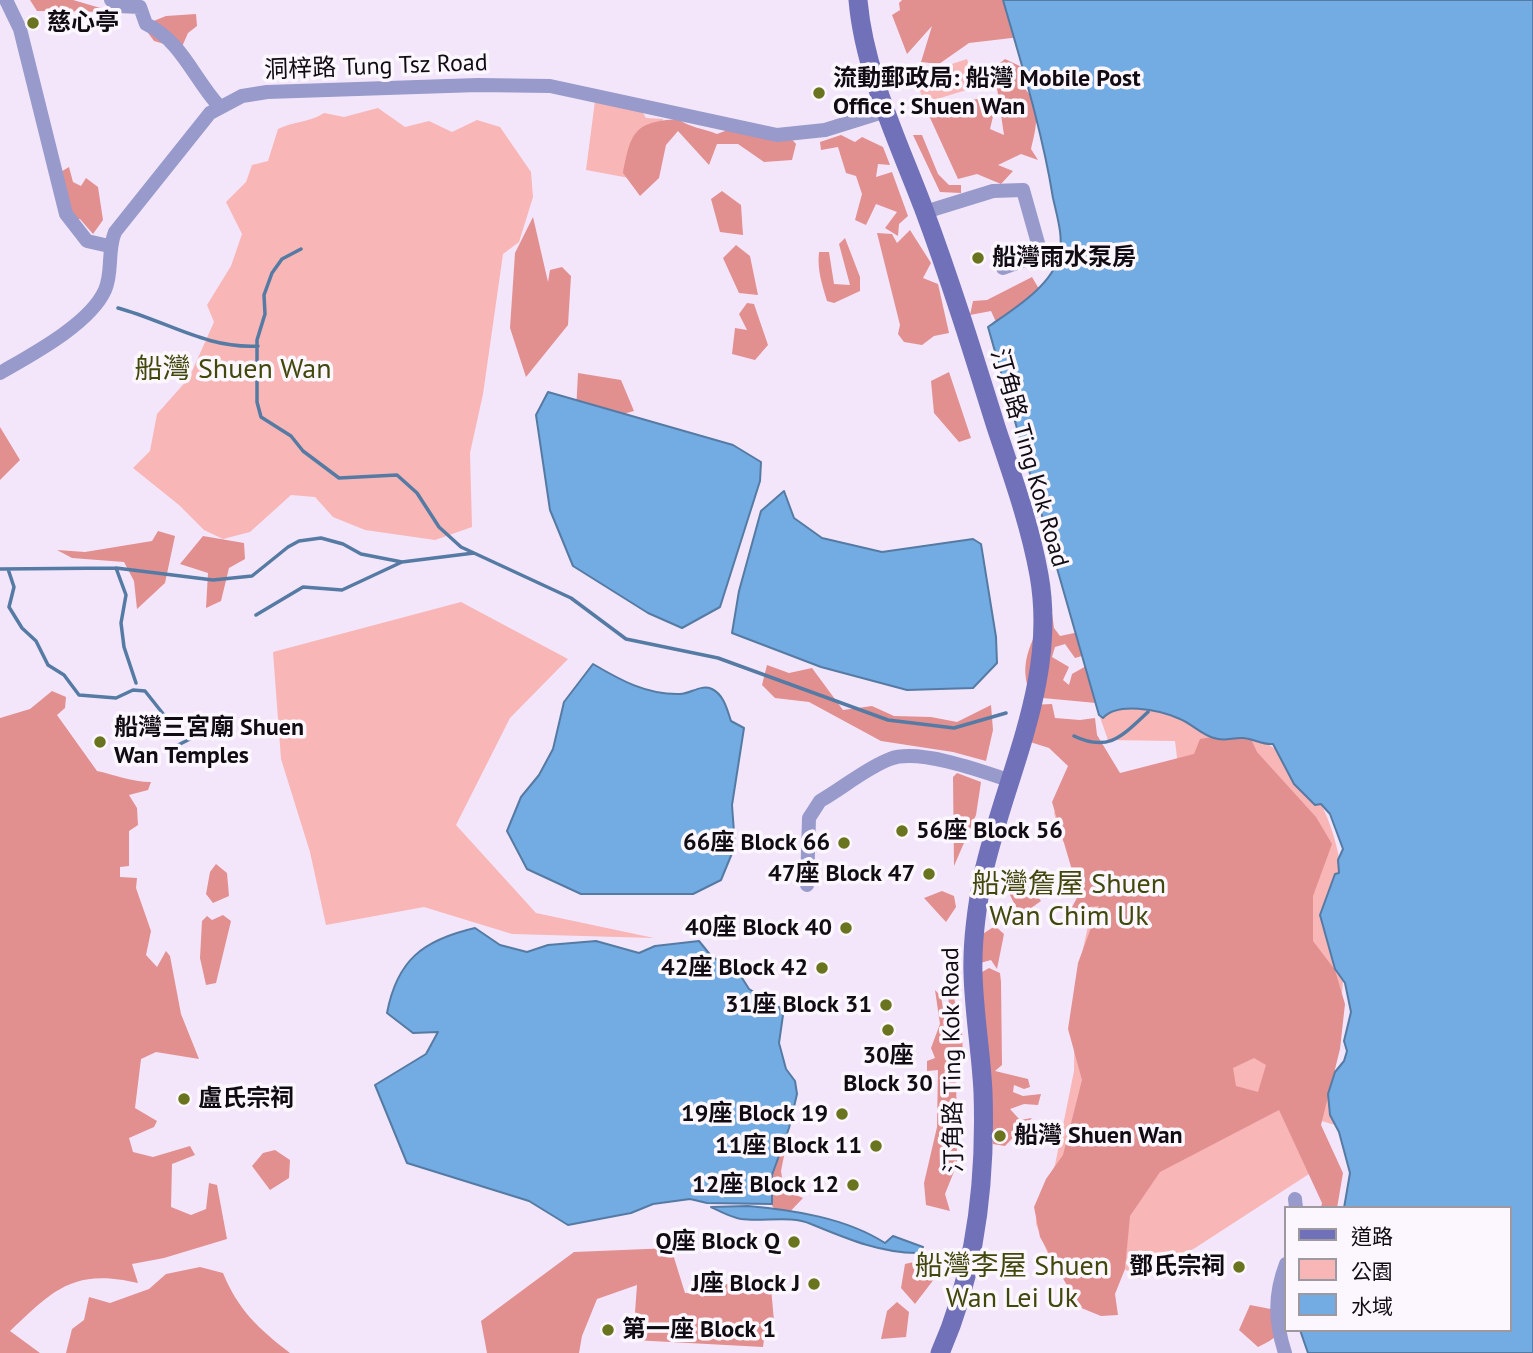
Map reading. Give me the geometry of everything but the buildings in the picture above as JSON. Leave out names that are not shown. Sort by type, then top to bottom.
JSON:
[{"type":"main road","name":"汀角路 Ting Kok Road","points":[[858,0],[865,41],[886,111],[959,307],[1018,495],[1039,576],[1043,632],[1038,689],[983,878],[973,974],[983,1095],[980,1191],[972,1252],[940,1353]]},
{"type":"street","points":[[6,0],[20,30],[66,214],[87,241],[109,246]]},
{"type":"street","points":[[111,0],[118,6],[140,7],[146,24],[164,33],[192,69],[201,86],[219,106]]},
{"type":"street","name":"洞梓路 Tung Tsz Road","points":[[0,373],[36,352],[97,303],[106,289],[109,246],[119,226],[200,124],[219,106],[242,96],[267,92],[478,85],[550,86],[777,135],[825,130],[886,111]]},
{"type":"street","points":[[925,212],[993,191],[1023,190],[1041,254],[1003,268]]},
{"type":"street","points":[[807,886],[809,818],[814,809],[820,801],[885,761],[905,755],[1012,781]]},
{"type":"street","points":[[1284,1272],[1276,1305],[1277,1327],[1285,1353]]},
{"type":"green space","points":[[967,59],[976,87],[924,103],[915,76]]},
{"type":"green space","points":[[595,101],[642,111],[646,118],[663,119],[651,182],[586,170]]},
{"type":"green space","points":[[378,108],[405,127],[429,121],[452,132],[477,120],[500,127],[531,172],[533,197],[519,242],[503,254],[483,394],[470,453],[472,527],[435,540],[365,530],[333,517],[315,497],[291,495],[250,532],[223,539],[204,530],[179,505],[133,468],[150,451],[157,414],[189,378],[214,322],[207,305],[231,266],[242,234],[226,202],[246,182],[252,165],[268,161],[278,129],[324,113],[344,117]]},
{"type":"green space","points":[[461,602],[568,659],[510,718],[456,825],[536,913],[654,938],[512,934],[424,907],[326,925],[310,852],[281,759],[273,652]]},
{"type":"green space","points":[[1095,703],[1205,718],[1240,729],[1279,752],[1308,782],[1327,818],[1339,857],[1345,942],[1337,1053],[1329,1104],[1335,1125],[1262,1103],[1240,1128],[1279,1109],[1309,1174],[1195,1248],[1139,1279],[1125,1269],[1127,1242],[1111,1300],[1082,1306],[1050,1259],[1036,1224],[1036,1208],[1055,1165],[1074,1071],[1075,985],[1094,899],[1060,835],[1054,813],[1064,800],[1092,783],[1127,773],[1178,766],[1175,741],[1108,740]]},
{"type":"shaded area","points":[[30,0],[73,0],[114,12],[37,11]]},
{"type":"shaded area","points":[[902,0],[1008,0],[1020,37],[969,43],[939,64],[921,62],[932,26],[907,54],[892,15],[900,10],[899,3]]},
{"type":"shaded area","points":[[196,14],[197,26],[188,33],[181,49],[154,41],[148,33],[151,22],[166,16]]},
{"type":"shaded area","points":[[1005,59],[1028,70],[1021,85],[1028,92],[1035,107],[1036,123],[1031,149],[1038,160],[1021,154],[998,165],[1013,171],[1001,184],[977,174],[958,179],[926,109],[977,99],[995,108],[990,129],[1004,135],[994,68]]},
{"type":"shaded area","points":[[678,119],[717,134],[725,131],[782,128],[796,144],[792,160],[764,162],[738,144],[717,144],[709,165],[678,131],[666,145],[659,178],[640,196],[623,173],[632,139],[643,127],[652,123]]},
{"type":"shaded area","points":[[841,135],[855,142],[862,137],[883,147],[890,165],[878,164],[876,177],[892,172],[908,216],[899,224],[898,236],[885,228],[897,212],[876,204],[866,225],[855,220],[862,194],[856,176],[846,173],[838,147],[821,150],[820,142]]},
{"type":"shaded area","points":[[913,135],[922,135],[938,174],[949,185],[961,185],[961,193],[940,192]]},
{"type":"shaded area","points":[[69,167],[73,182],[81,186],[86,178],[98,187],[103,220],[93,234],[80,219],[67,220],[52,177]]},
{"type":"shaded area","points":[[722,191],[741,205],[743,235],[720,232],[711,199]]},
{"type":"shaded area","points":[[533,217],[548,282],[550,270],[562,267],[571,276],[568,325],[526,377],[510,328],[515,253]]},
{"type":"shaded area","points":[[910,230],[931,263],[923,278],[938,284],[949,333],[934,336],[922,345],[904,342],[898,334],[900,325],[877,233],[892,234],[897,243]]},
{"type":"shaded area","points":[[845,238],[860,277],[860,291],[834,303],[827,301],[823,289],[819,252],[829,252],[834,284],[850,285],[839,244]]},
{"type":"shaded area","points":[[736,245],[750,256],[758,295],[739,293],[723,258]]},
{"type":"shaded area","points":[[1032,277],[1039,289],[1006,320],[996,322],[991,311],[970,315],[973,301],[987,300]]},
{"type":"shaded area","points":[[747,303],[754,304],[768,345],[755,360],[732,354],[735,328],[747,330],[739,314]]},
{"type":"shaded area","points":[[949,372],[971,438],[959,442],[934,413],[931,381]]},
{"type":"shaded area","points":[[578,373],[621,380],[634,411],[605,419],[576,412]]},
{"type":"shaded area","points":[[0,427],[20,460],[0,480]]},
{"type":"shaded area","points":[[158,531],[175,536],[165,583],[137,609],[134,581],[124,562],[72,558],[57,550],[85,552],[152,541]]},
{"type":"shaded area","points":[[203,536],[244,543],[245,559],[229,568],[221,601],[206,608],[208,573],[180,564]]},
{"type":"shaded area","points":[[1051,606],[1054,628],[1060,636],[1079,632],[1089,654],[1075,658],[1065,644],[1055,647],[1052,657],[1069,667],[1063,680],[1069,685],[1072,674],[1086,666],[1096,703],[1032,697],[1027,685],[1026,662],[1033,639]]},
{"type":"shaded area","points":[[767,665],[789,673],[812,668],[843,710],[872,706],[894,716],[931,717],[957,722],[991,705],[993,730],[986,761],[953,752],[881,741],[809,702],[775,698],[762,685]]},
{"type":"shaded area","points":[[52,691],[66,697],[65,708],[57,715],[97,771],[130,780],[151,782],[148,790],[129,795],[137,808],[138,825],[129,831],[129,866],[120,867],[120,877],[137,878],[136,888],[151,931],[146,955],[157,967],[166,951],[170,956],[181,1014],[199,1059],[156,1052],[141,1059],[135,1108],[157,1121],[154,1127],[129,1138],[133,1152],[153,1157],[190,1146],[195,1155],[172,1164],[171,1207],[191,1215],[206,1209],[209,1183],[217,1185],[227,1239],[164,1258],[132,1264],[138,1283],[97,1278],[66,1286],[53,1293],[10,1331],[40,1353],[0,1353],[0,718],[30,709]]},
{"type":"shaded area","points":[[1052,704],[1055,718],[1095,718],[1097,735],[1120,773],[1194,754],[1200,739],[1236,733],[1250,737],[1257,752],[1316,817],[1332,844],[1313,896],[1313,941],[1335,970],[1345,1004],[1340,1049],[1321,1125],[1343,1173],[1337,1206],[1321,1206],[1279,1110],[1160,1172],[1130,1216],[1125,1269],[1115,1294],[1118,1315],[1101,1316],[1079,1307],[1040,1237],[1034,1207],[1046,1179],[1063,1155],[1082,1080],[1068,1029],[1078,963],[1099,906],[1071,909],[1079,894],[1052,802],[1068,766],[1049,748],[1027,741],[1030,705]],"holes":[[[1254,1058],[1266,1065],[1258,1092],[1236,1086],[1233,1068]]]},
{"type":"shaded area","points":[[957,773],[981,782],[976,815],[954,866],[953,777]]},
{"type":"shaded area","points":[[216,864],[227,873],[229,896],[213,903],[206,894],[210,872]]},
{"type":"shaded area","points":[[1026,886],[1033,889],[1041,901],[1027,911],[1016,907],[1009,893]]},
{"type":"shaded area","points":[[942,891],[954,896],[956,907],[946,922],[924,898]]},
{"type":"shaded area","points":[[223,915],[231,921],[216,983],[206,985],[200,958],[202,921],[207,916],[212,920]]},
{"type":"shaded area","points":[[995,926],[1004,934],[997,969],[991,960],[973,965],[978,937]]},
{"type":"shaded area","points":[[989,968],[1000,973],[1001,982],[1002,1065],[995,1071],[1028,1079],[1030,1087],[1024,1089],[1014,1085],[1013,1092],[1023,1096],[1041,1094],[1038,1105],[1024,1104],[1010,1109],[1020,1120],[1032,1118],[1005,1146],[993,1144],[977,975]]},
{"type":"shaded area","points":[[935,990],[941,996],[945,1022],[951,1026],[948,995],[953,994],[962,1031],[963,1058],[956,1062],[957,1164],[945,1194],[950,1211],[926,1205],[924,1183],[937,1127],[938,1070],[927,1071],[927,1061],[935,1058],[931,1048],[940,1024]]},
{"type":"shaded area","points":[[275,1150],[290,1160],[289,1178],[270,1190],[252,1166],[263,1153]]},
{"type":"shaded area","points":[[773,1150],[785,1151],[781,1171],[784,1190],[803,1198],[785,1217],[776,1211],[768,1196],[767,1178]]},
{"type":"shaded area","points":[[671,1248],[685,1293],[718,1294],[717,1283],[771,1288],[774,1321],[766,1324],[763,1347],[633,1340],[637,1285],[597,1299],[582,1336],[579,1353],[487,1353],[481,1321],[574,1252]]},
{"type":"shaded area","points":[[941,1256],[941,1270],[915,1304],[901,1288],[905,1264]]},
{"type":"shaded area","points":[[200,1267],[223,1273],[235,1298],[250,1318],[290,1353],[66,1353],[72,1329],[84,1320],[89,1297],[110,1303],[149,1289],[166,1274]]},
{"type":"shaded area","points":[[897,1302],[909,1312],[906,1337],[881,1339],[887,1311]]},
{"type":"shaded area","points":[[1250,1305],[1284,1312],[1282,1330],[1258,1347],[1239,1330]]},
{"type":"water","points":[[1003,0],[1533,0],[1533,1353],[1308,1353],[1301,1332],[1512,1332],[1512,1206],[1344,1206],[1350,1173],[1339,1132],[1330,1115],[1328,1094],[1335,1072],[1344,1061],[1347,1051],[1344,1041],[1351,1012],[1345,983],[1335,969],[1320,915],[1335,874],[1339,873],[1338,860],[1343,849],[1330,814],[1321,804],[1315,805],[1294,784],[1273,744],[1243,738],[1218,739],[1180,719],[1150,710],[1118,710],[1103,718],[1099,715],[988,327],[1040,287],[1055,267],[1061,242],[1043,148]]},
{"type":"water","points":[[548,392],[733,445],[761,462],[760,481],[720,607],[682,628],[648,613],[573,566],[550,510],[536,415]]},
{"type":"water","points":[[784,491],[794,518],[822,538],[882,552],[973,539],[981,544],[996,637],[997,663],[973,688],[907,690],[821,667],[732,633],[739,591],[761,511]]},
{"type":"water","points":[[593,664],[624,681],[656,692],[684,694],[703,688],[712,689],[722,699],[731,721],[744,728],[732,805],[735,846],[721,880],[693,894],[581,894],[527,869],[507,831],[521,797],[539,775],[553,749],[564,702]]},
{"type":"water","points":[[475,928],[500,945],[527,952],[548,945],[596,941],[639,953],[655,946],[699,941],[712,957],[737,970],[749,989],[779,1007],[783,1015],[779,1043],[786,1069],[795,1081],[797,1094],[789,1128],[772,1175],[772,1204],[707,1203],[690,1199],[653,1204],[631,1213],[568,1225],[529,1201],[407,1163],[375,1085],[426,1054],[438,1032],[413,1033],[387,1013],[392,995],[398,979],[415,955],[441,939]]},
{"type":"water","points":[[748,1206],[837,1221],[885,1243],[893,1236],[923,1247],[920,1253],[892,1251],[864,1244],[803,1221],[741,1219],[711,1207]]},
{"type":"waterway","points":[[301,249],[282,259],[272,273],[264,295],[265,314],[257,340],[257,402],[261,417],[291,436],[303,451],[339,478],[397,475],[417,493],[439,527],[461,547],[571,598],[626,639],[718,658],[888,720],[954,728],[1006,713]]},
{"type":"waterway","points":[[118,308],[204,339],[239,346],[258,346]]},
{"type":"waterway","points":[[0,569],[116,568],[213,580],[252,576],[288,547],[299,541],[321,538],[343,544],[361,554],[402,562]]},
{"type":"waterway","points":[[256,615],[303,587],[342,590],[402,562],[474,553]]},
{"type":"waterway","points":[[116,568],[126,595],[121,623],[124,647],[136,683]]},
{"type":"waterway","points":[[8,569],[14,587],[9,607],[22,628],[36,641],[48,665],[64,675],[79,695],[116,698],[133,690],[145,691],[168,720],[191,718],[198,722],[200,726],[196,736],[168,750]]},
{"type":"waterway","points":[[1074,736],[1086,741],[1106,742],[1123,734],[1148,712]]},
{"type":"place","name":"慈心亭","points":[[33,23]]},
{"type":"place","name":"流動郵政局: 船灣 Mobile Post Office : Shuen Wan","points":[[819,93]]},
{"type":"place","name":"船灣雨水泵房","points":[[978,258]]},
{"type":"place","name":"船灣三宮廟 Shuen Wan Temples","points":[[100,742]]},
{"type":"place","name":"56座 Block 56","points":[[902,831]]},
{"type":"place","name":"66座 Block 66","points":[[844,843]]},
{"type":"place","name":"47座 Block 47","points":[[929,874]]},
{"type":"place","name":"40座 Block 40","points":[[846,928]]},
{"type":"place","name":"42座 Block 42","points":[[822,968]]},
{"type":"place","name":"31座 Block 31","points":[[886,1005]]},
{"type":"place","name":"30座 Block 30","points":[[888,1030]]},
{"type":"place","name":"盧氏宗祠","points":[[184,1099]]},
{"type":"place","name":"19座 Block 19","points":[[842,1114]]},
{"type":"place","name":"船灣 Shuen Wan","points":[[1000,1136]]},
{"type":"place","name":"11座 Block 11","points":[[876,1146]]},
{"type":"place","name":"12座 Block 12","points":[[853,1185]]},
{"type":"place","name":"Q座 Block Q","points":[[794,1242]]},
{"type":"place","name":"鄧氏宗祠","points":[[1239,1267]]},
{"type":"place","name":"J座 Block J","points":[[814,1284]]},
{"type":"place","name":"第一座 Block 1","points":[[608,1330]]},
{"type":"district","name":"船灣 Shuen Wan","points":[[233,370]]},
{"type":"district","name":"船灣詹屋 Shuen Wan Chim Uk","points":[[1069,901]]},
{"type":"district","name":"船灣李屋 Shuen Wan Lei Uk","points":[[1012,1283]]}]
